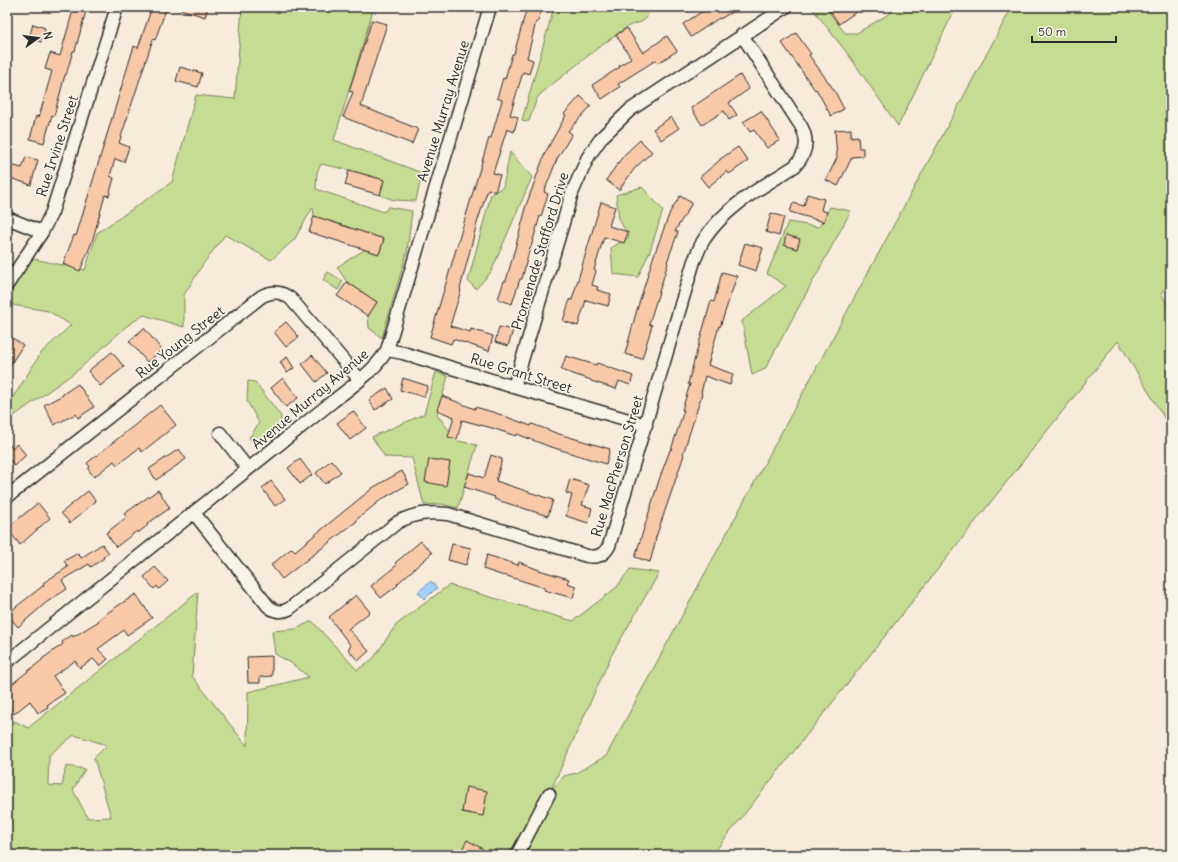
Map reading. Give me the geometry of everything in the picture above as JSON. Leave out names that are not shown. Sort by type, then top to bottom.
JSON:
[{"type":"street","name":"Rue Irvine Street","points":[[7,285],[42,232],[52,212],[117,7]]},
{"type":"street","name":"Avenue Murray Avenue","points":[[7,662],[360,380],[380,362],[387,350],[490,7]]},
{"type":"street","name":"Promenade Stafford Drive","points":[[514,387],[572,194],[588,158],[602,137],[630,110],[786,7]]},
{"type":"street","name":"Rue MacPherson Street","points":[[194,513],[268,606],[280,612],[289,609],[398,522],[409,516],[421,513],[448,514],[586,556],[598,557],[607,551],[646,425],[694,260],[704,239],[720,219],[732,208],[795,166],[802,159],[806,151],[806,138],[801,126],[742,35]]},
{"type":"street","points":[[7,218],[42,232]]},
{"type":"street","name":"Rue Young Street","points":[[7,497],[262,296],[268,293],[279,292],[285,294],[291,299],[360,380]]},
{"type":"street","name":"Rue Grant Street","points":[[387,350],[403,353],[646,425]]},
{"type":"street","points":[[220,433],[248,469]]},
{"type":"street","points":[[517,855],[549,794]]},
{"type":"green space","points":[[242,7],[374,7],[334,140],[422,173],[416,201],[394,200],[380,195],[384,180],[321,164],[317,172],[316,189],[384,212],[388,207],[412,211],[407,252],[382,338],[369,328],[368,316],[377,302],[347,282],[337,267],[364,250],[379,254],[384,239],[314,216],[313,207],[294,240],[271,260],[225,235],[203,264],[184,295],[184,327],[144,315],[128,325],[78,370],[7,421],[7,407],[41,353],[71,325],[48,311],[7,304],[7,274],[25,257],[85,270],[97,233],[172,182],[196,95],[235,99]]},
{"type":"green space","points":[[554,7],[656,7],[648,13],[647,17],[643,21],[627,27],[543,92],[537,98],[529,121],[524,122],[522,120]]},
{"type":"green space","points":[[825,7],[845,33],[857,33],[897,9],[897,7],[956,7],[898,126],[850,57],[812,8]]},
{"type":"green space","points":[[1012,7],[1171,7],[1171,280],[1161,293],[1171,312],[1171,429],[1118,341],[712,855],[7,855],[7,717],[28,728],[198,592],[192,676],[247,746],[248,692],[309,677],[291,663],[275,654],[272,631],[296,629],[312,621],[357,670],[373,659],[396,625],[449,585],[573,621],[617,587],[630,569],[659,573],[611,656],[551,790],[564,776],[576,773],[606,756]],"holes":[[[74,735],[107,745],[94,758],[111,817],[88,818],[73,790],[85,769],[66,766],[62,786],[48,785],[49,755]]]},
{"type":"green space","points":[[510,152],[532,177],[491,272],[476,289],[468,281],[491,194],[503,187]]},
{"type":"green space","points":[[642,187],[663,210],[650,251],[638,277],[613,274],[611,248],[629,237],[619,219],[616,195]]},
{"type":"green space","points":[[830,207],[851,211],[765,369],[752,375],[742,321],[786,286],[767,274],[788,222],[819,227]]},
{"type":"green space","points":[[328,272],[343,281],[338,290],[323,280]]},
{"type":"green space","points":[[436,372],[448,376],[437,415],[458,441],[477,445],[458,508],[441,504],[424,505],[412,458],[385,457],[372,437],[424,414]]},
{"type":"green space","points":[[248,381],[255,382],[281,416],[280,426],[256,446],[249,438],[259,423],[247,401]]},
{"type":"water","points":[[431,581],[437,588],[424,599],[418,592]]},
{"type":"building","points":[[74,7],[87,7],[75,51],[73,51],[54,116],[52,115],[44,143],[30,139],[36,116],[39,117],[52,71],[45,69],[50,53],[60,56]]},
{"type":"building","points":[[152,7],[167,7],[155,40],[153,39],[119,143],[129,147],[124,162],[115,159],[110,176],[114,178],[109,196],[105,195],[92,242],[80,271],[63,264],[74,235],[76,236],[134,46],[138,48]]},
{"type":"building","points":[[181,7],[208,7],[205,17],[180,9]]},
{"type":"building","points":[[527,7],[542,7],[538,22],[536,22],[527,58],[533,60],[529,74],[523,72],[510,115],[518,117],[514,132],[507,129],[493,173],[500,175],[495,192],[488,189],[477,223],[460,289],[461,290],[450,326],[470,332],[471,329],[493,336],[489,351],[453,339],[451,344],[430,337],[489,138],[491,138],[502,100],[497,98],[503,78],[505,79],[512,54],[514,54]]},
{"type":"building","points":[[709,7],[740,7],[720,19],[719,18],[691,37],[683,24]]},
{"type":"building","points":[[835,7],[863,7],[839,24],[830,11]]},
{"type":"building","points":[[372,20],[387,24],[361,106],[418,129],[412,144],[343,117],[353,92],[349,91]]},
{"type":"building","points":[[33,24],[45,28],[41,42],[29,38]]},
{"type":"building","points":[[627,28],[643,53],[667,36],[677,51],[658,63],[656,60],[618,84],[620,87],[602,99],[592,85],[631,58],[616,35]]},
{"type":"building","points":[[796,33],[811,54],[809,55],[834,90],[844,109],[831,116],[816,89],[815,90],[782,43]]},
{"type":"building","points":[[180,67],[202,73],[198,87],[176,81]]},
{"type":"building","points":[[740,75],[749,89],[729,103],[737,115],[729,120],[724,111],[702,125],[691,108]]},
{"type":"building","points":[[580,96],[591,106],[568,131],[572,134],[557,159],[544,192],[548,194],[530,247],[522,279],[520,279],[512,304],[498,299],[504,281],[506,281],[525,212],[524,211],[545,153],[566,115],[564,114]]},
{"type":"building","points":[[761,111],[780,140],[767,148],[754,130],[750,132],[743,122]]},
{"type":"building","points":[[671,117],[679,128],[661,140],[653,129]]},
{"type":"building","points":[[851,129],[851,137],[858,136],[859,148],[863,148],[863,156],[852,157],[838,186],[826,180],[837,158],[835,130]]},
{"type":"building","points":[[640,140],[652,152],[635,168],[619,190],[606,180],[624,155]]},
{"type":"building","points":[[738,147],[748,161],[729,174],[727,171],[708,187],[700,177],[720,159]]},
{"type":"building","points":[[26,157],[38,160],[31,185],[7,177],[7,164],[22,168]]},
{"type":"building","points":[[349,170],[384,180],[380,195],[345,185]]},
{"type":"building","points":[[807,194],[824,199],[821,210],[827,212],[824,222],[790,212],[793,203],[804,206]]},
{"type":"building","points":[[680,196],[692,203],[675,231],[678,232],[667,262],[668,263],[649,324],[652,325],[642,359],[625,354],[653,258],[670,212]]},
{"type":"building","points":[[601,202],[615,207],[609,226],[628,232],[624,243],[604,237],[594,270],[596,271],[592,285],[598,287],[597,290],[611,294],[608,306],[586,300],[578,326],[563,321],[570,299],[572,300]]},
{"type":"building","points":[[771,213],[784,217],[779,236],[766,232]]},
{"type":"building","points":[[314,216],[384,239],[379,254],[309,232]]},
{"type":"building","points":[[786,235],[800,239],[797,249],[784,245]]},
{"type":"building","points":[[745,243],[763,248],[756,271],[738,265]]},
{"type":"building","points":[[722,272],[737,276],[720,327],[719,326],[708,365],[733,374],[730,385],[705,376],[702,394],[683,454],[684,455],[655,540],[650,562],[635,557],[660,477],[671,450],[684,410],[682,410],[690,384],[688,384],[694,361],[711,301],[714,302]]},
{"type":"building","points":[[347,282],[377,302],[368,316],[337,296]]},
{"type":"building","points":[[286,322],[299,337],[286,347],[274,332]]},
{"type":"building","points":[[499,327],[513,330],[508,346],[495,342]]},
{"type":"building","points":[[144,328],[162,350],[147,362],[129,341]]},
{"type":"building","points":[[11,337],[23,345],[7,370],[7,343]]},
{"type":"building","points":[[112,352],[124,367],[100,386],[88,371]]},
{"type":"building","points":[[312,355],[327,373],[316,382],[302,364]]},
{"type":"building","points":[[566,356],[596,365],[597,363],[633,376],[630,385],[619,381],[616,389],[561,370]]},
{"type":"building","points":[[287,357],[294,368],[287,373],[280,362]]},
{"type":"building","points":[[283,378],[298,398],[286,407],[271,388]]},
{"type":"building","points":[[403,378],[428,386],[424,397],[400,390]]},
{"type":"building","points":[[78,384],[94,407],[78,418],[76,414],[54,425],[44,405],[63,395]]},
{"type":"building","points":[[387,388],[393,399],[375,410],[369,400]]},
{"type":"building","points":[[442,396],[475,409],[475,407],[496,413],[531,426],[532,424],[559,434],[610,449],[606,464],[548,446],[517,434],[516,436],[462,420],[457,439],[448,437],[454,417],[437,410]]},
{"type":"building","points":[[160,405],[176,425],[142,452],[139,448],[117,465],[114,461],[94,477],[88,469],[90,467],[87,463]]},
{"type":"building","points":[[353,411],[366,428],[350,440],[337,423]]},
{"type":"building","points":[[7,441],[12,448],[17,444],[26,455],[14,466],[7,457]]},
{"type":"building","points":[[179,449],[186,459],[156,480],[149,469]]},
{"type":"building","points":[[491,455],[502,459],[496,481],[553,500],[548,516],[494,499],[495,497],[464,487],[469,473],[484,478]]},
{"type":"building","points":[[300,459],[312,475],[300,484],[288,468]]},
{"type":"building","points":[[429,459],[450,462],[446,486],[425,482]]},
{"type":"building","points":[[331,460],[341,472],[325,484],[316,473]]},
{"type":"building","points":[[402,471],[409,484],[382,499],[356,520],[357,521],[282,579],[271,565],[292,548],[295,551],[374,487]]},
{"type":"building","points":[[570,479],[589,485],[582,505],[592,508],[588,523],[566,516],[572,495],[566,493]]},
{"type":"building","points":[[271,481],[285,499],[275,506],[262,488]]},
{"type":"building","points":[[158,490],[170,508],[147,524],[148,525],[138,533],[137,531],[116,547],[106,533],[127,517],[124,514]]},
{"type":"building","points":[[88,491],[96,501],[70,523],[61,513]]},
{"type":"building","points":[[38,503],[50,518],[20,545],[7,528]]},
{"type":"building","points":[[421,541],[432,553],[397,584],[398,585],[381,598],[371,586],[397,565],[395,563]]},
{"type":"building","points":[[102,544],[109,553],[103,557],[104,558],[91,567],[89,564],[62,580],[67,589],[47,602],[18,627],[7,614],[44,585],[43,583],[68,567],[64,561],[78,553],[81,558]]},
{"type":"building","points":[[452,544],[471,548],[466,565],[448,560]]},
{"type":"building","points":[[487,555],[518,565],[519,562],[569,579],[567,583],[576,586],[573,598],[544,590],[545,588],[483,569]]},
{"type":"building","points":[[155,567],[168,581],[159,589],[157,586],[154,589],[144,577]]},
{"type":"building","points":[[136,594],[152,618],[127,635],[124,630],[98,649],[108,659],[100,666],[93,659],[80,668],[75,661],[53,676],[65,693],[47,705],[48,707],[38,713],[30,701],[14,714],[7,705],[7,688],[63,644],[62,642],[99,621],[98,620],[110,611]]},
{"type":"building","points":[[356,595],[370,612],[348,629],[369,651],[358,661],[348,649],[351,646],[329,617]]},
{"type":"building","points":[[272,656],[272,676],[260,677],[260,683],[248,683],[247,657]]},
{"type":"building","points":[[466,787],[487,791],[483,816],[462,812]]},
{"type":"building","points":[[467,840],[483,849],[480,855],[459,855]]}]
